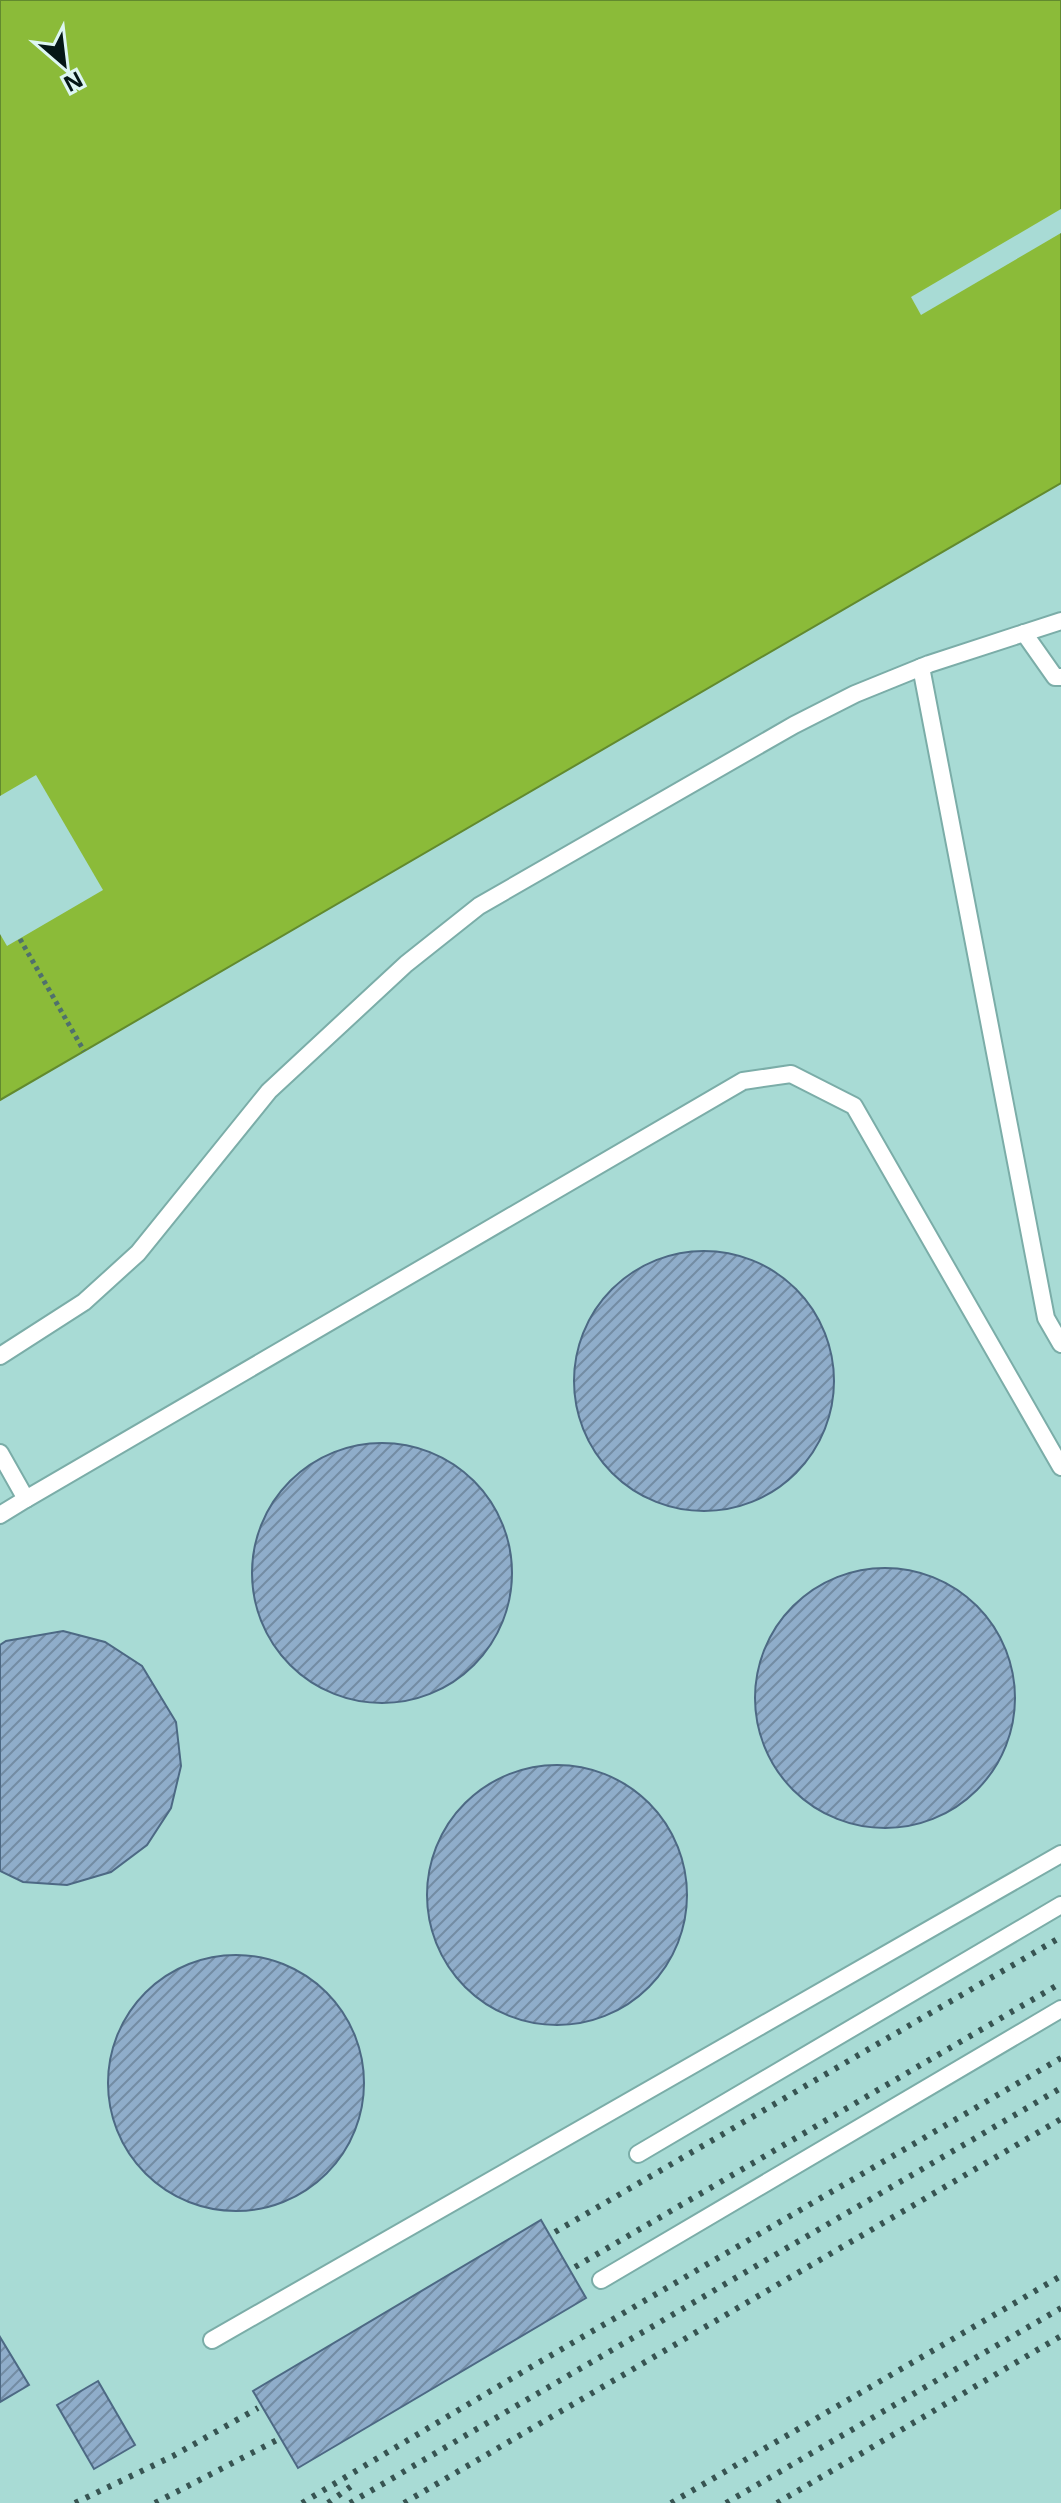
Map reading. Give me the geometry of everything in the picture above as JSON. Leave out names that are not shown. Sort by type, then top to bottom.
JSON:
[{"type":"lane","points":[[0,1356],[84,1302],[138,1253],[269,1091],[406,964],[479,906],[794,725],[855,694],[921,667],[1061,621]]},
{"type":"lane","points":[[1024,633],[1055,677],[1061,677]]},
{"type":"lane","points":[[921,667],[1046,1318],[1061,1344]]},
{"type":"lane","points":[[0,1515],[743,1081],[791,1074],[854,1106],[1061,1467]]},
{"type":"lane","points":[[0,1453],[26,1499]]},
{"type":"lane","points":[[212,2340],[1061,1854]]},
{"type":"lane","points":[[638,2154],[1061,1905]]},
{"type":"lane","points":[[601,2280],[1061,2009]]},
{"type":"path","points":[[20,939],[84,1051]]},
{"type":"shaded area","points":[[0,0],[1061,0],[1061,483],[0,1100]]},
{"type":"pier","points":[[1061,209],[1061,233],[921,315],[911,297]]},
{"type":"pier","points":[[36,775],[103,890],[7,946],[0,934],[0,796]]},
{"type":"building","points":[[691,1251],[717,1251],[754,1260],[787,1280],[805,1298],[825,1331],[832,1356],[832,1406],[825,1431],[805,1464],[787,1482],[742,1506],[717,1511],[691,1511],[654,1502],[621,1482],[603,1464],[579,1419],[574,1394],[574,1368],[583,1331],[603,1298],[621,1280],[666,1256]]},
{"type":"building","points":[[369,1443],[395,1443],[420,1448],[444,1458],[465,1472],[483,1490],[503,1523],[510,1548],[510,1598],[503,1623],[483,1656],[465,1674],[444,1688],[420,1698],[395,1703],[369,1703],[344,1698],[320,1688],[299,1674],[281,1656],[267,1635],[257,1611],[252,1586],[252,1560],[257,1535],[267,1511],[281,1490],[299,1472],[320,1458],[344,1448]]},
{"type":"building","points":[[872,1568],[898,1568],[935,1577],[968,1597],[986,1615],[1006,1648],[1013,1673],[1013,1723],[1006,1748],[986,1781],[968,1799],[923,1823],[898,1828],[872,1828],[835,1819],[802,1799],[784,1781],[760,1736],[755,1711],[755,1685],[764,1648],[784,1615],[802,1597],[847,1573]]},
{"type":"building","points":[[63,1631],[105,1642],[142,1666],[176,1722],[181,1766],[171,1808],[147,1845],[111,1872],[67,1885],[23,1882],[0,1871],[0,1645],[6,1641]]},
{"type":"building","points":[[544,1765],[570,1765],[607,1774],[640,1794],[658,1812],[678,1845],[685,1870],[685,1920],[678,1945],[658,1978],[640,1996],[595,2020],[570,2025],[544,2025],[507,2016],[474,1996],[456,1978],[432,1933],[427,1908],[427,1882],[436,1845],[456,1812],[474,1794],[519,1770]]},
{"type":"building","points":[[236,1955],[261,1957],[285,1965],[327,1992],[354,2034],[362,2058],[362,2108],[354,2132],[327,2174],[285,2201],[261,2209],[236,2211],[211,2209],[187,2201],[145,2174],[118,2132],[110,2108],[108,2083],[110,2058],[118,2034],[145,1992],[187,1965],[211,1957]]},
{"type":"building","points":[[541,2220],[586,2298],[298,2468],[253,2391]]},
{"type":"building","points":[[0,2337],[29,2385],[0,2402]]},
{"type":"building","points":[[98,2381],[135,2445],[94,2469],[57,2405]]},
{"type":"railway","points":[[555,2232],[1061,1937]]},
{"type":"railway","points":[[575,2267],[1061,1983]]},
{"type":"railway","points":[[302,2503],[1061,2058]]},
{"type":"railway","points":[[350,2503],[1061,2088]]},
{"type":"railway","points":[[404,2503],[1061,2119]]},
{"type":"railway","points":[[671,2503],[1061,2276]]},
{"type":"railway","points":[[726,2503],[1061,2308]]},
{"type":"railway","points":[[777,2503],[1061,2336]]},
{"type":"railway","points":[[75,2503],[173,2456],[258,2408]]},
{"type":"railway","points":[[155,2503],[277,2440]]},
{"type":"railway","points":[[328,2503],[357,2482]]}]
